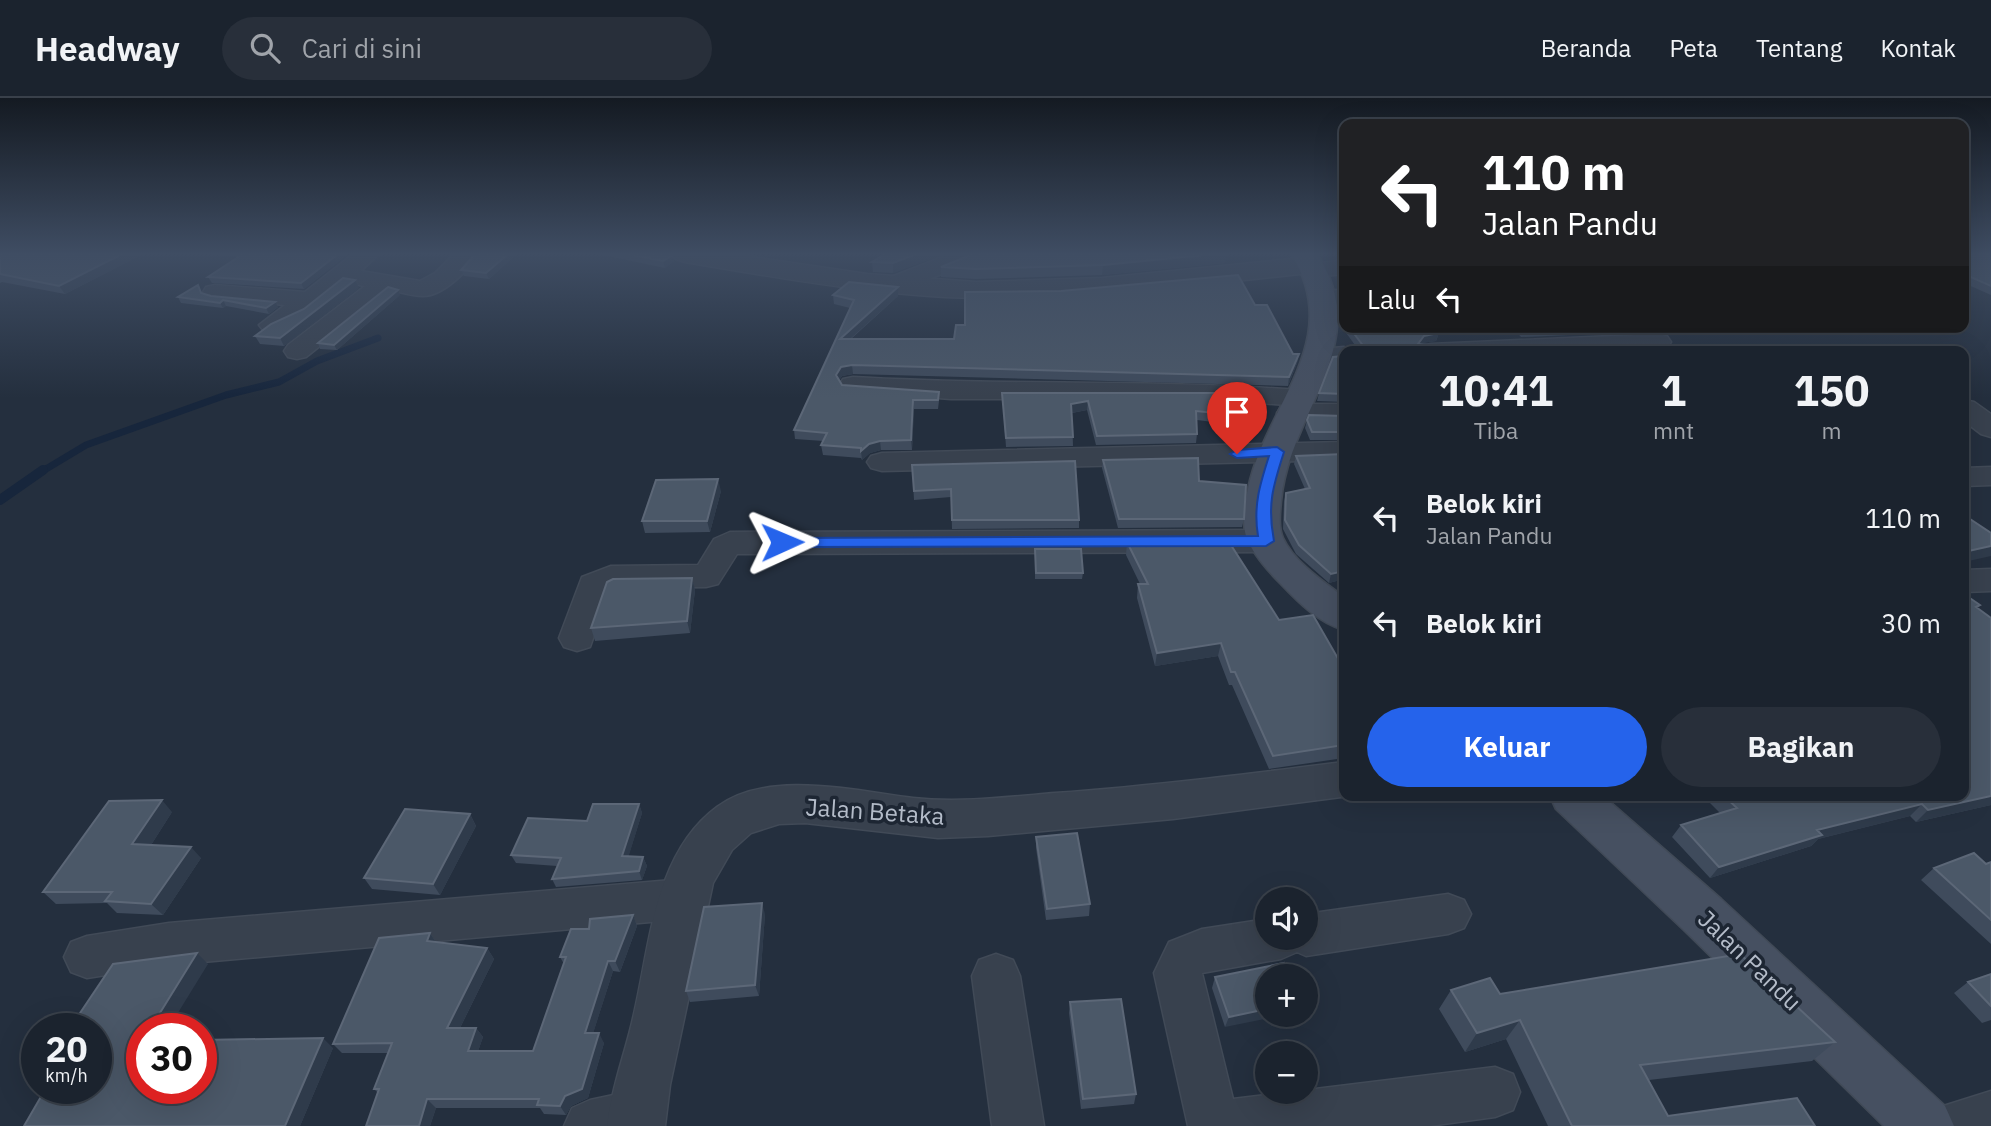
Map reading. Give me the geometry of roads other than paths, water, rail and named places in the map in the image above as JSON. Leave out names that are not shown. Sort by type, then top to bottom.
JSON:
[{"type":"main road","points":[[1327,302],[1332,356],[1295,405],[1264,495],[1262,515],[1266,541],[1295,574],[1338,607]]},
{"type":"main road","name":"Jalan Pandu","points":[[1578,801],[1703,915],[1925,1126]]},
{"type":"street","points":[[272,325],[307,302]]},
{"type":"street","points":[[298,351],[360,302]]},
{"type":"street","points":[[1567,346],[1658,342]]},
{"type":"street","points":[[853,385],[951,391],[1205,391],[1339,412]]},
{"type":"street","points":[[1969,412],[1991,428]]},
{"type":"street","points":[[882,462],[1339,451]]},
{"type":"street","points":[[1969,477],[1991,476]]},
{"type":"street","points":[[577,638],[594,585],[598,581],[611,577],[706,576],[713,571],[723,547],[730,543],[1266,541]]},
{"type":"street","points":[[1969,581],[1991,580]]},
{"type":"street","name":"Jalan Betaka","points":[[621,1123],[646,1069],[660,1018],[684,899],[701,857],[716,836],[734,820],[754,809],[779,804],[938,819],[1134,805],[1339,781]]},
{"type":"street","points":[[87,957],[169,944],[684,899]]},
{"type":"street","points":[[1318,932],[1448,914]]},
{"type":"street","points":[[1214,1126],[1177,973],[1180,961],[1189,953],[1255,942]]},
{"type":"street","points":[[996,976],[1018,1126]]},
{"type":"street","points":[[1226,1126],[1495,1092]]},
{"type":"street","points":[[1955,1126],[1991,1116]]},
{"type":"waterway","points":[[41,472],[86,445],[226,395],[279,382],[317,361],[378,338]]},
{"type":"waterway","points":[[0,500],[43,470]]}]
